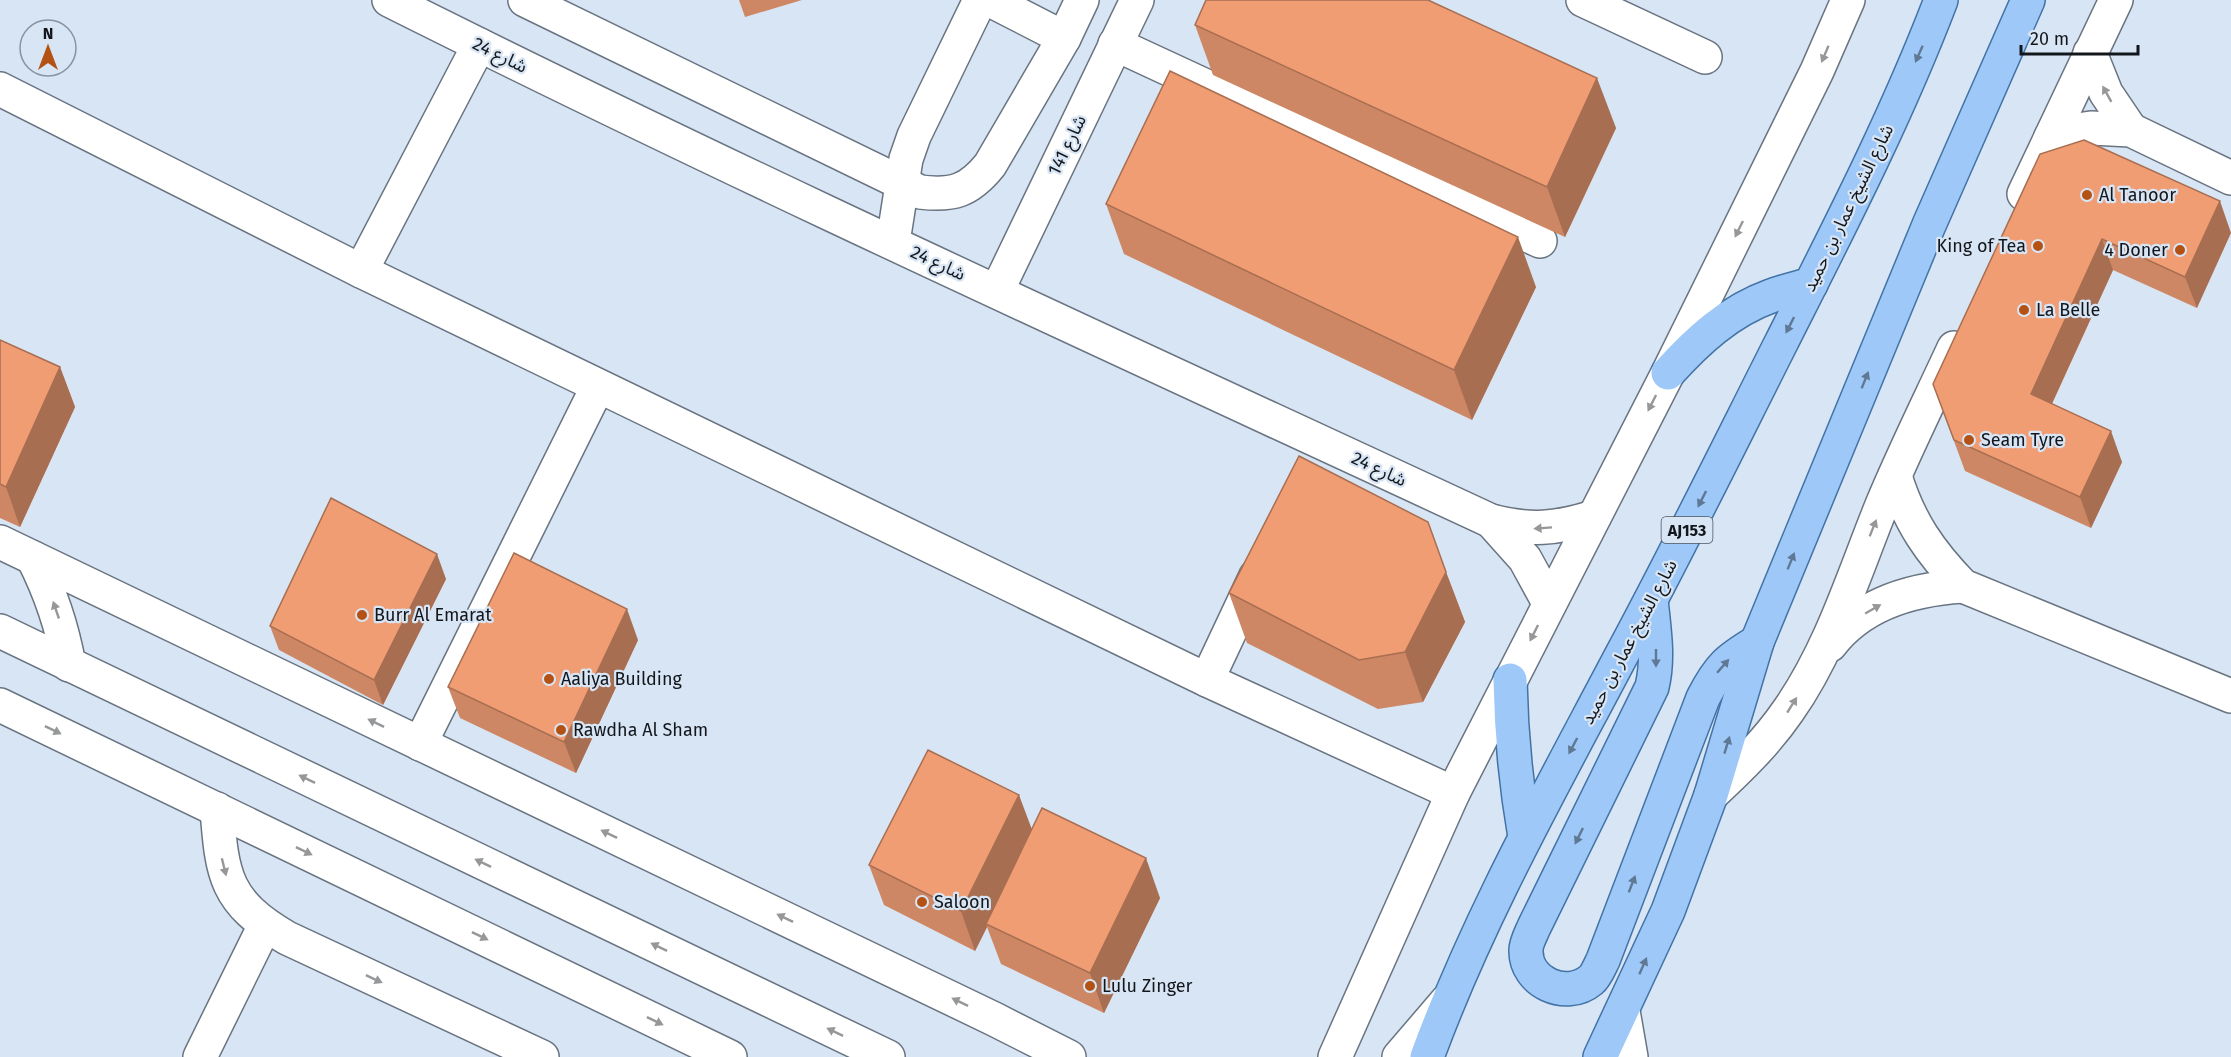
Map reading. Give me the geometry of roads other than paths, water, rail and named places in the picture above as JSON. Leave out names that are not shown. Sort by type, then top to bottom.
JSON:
[{"type":"main road","name":"شارع الشيخ عمار بن حميد","points":[[1427,1057],[1448,1001],[1525,837],[1651,600],[1811,284],[1880,143],[1941,0]]},
{"type":"main road","points":[[1600,1057],[1668,911],[1711,795],[1757,642],[1929,225],[2028,0]]},
{"type":"main road","points":[[1668,373],[1697,341],[1732,315],[1770,296],[1811,284]]},
{"type":"main road","points":[[1651,600],[1657,654],[1652,687],[1534,927],[1526,949],[1531,971],[1548,986],[1571,990],[1592,980],[1603,960],[1703,698],[1714,677],[1730,658],[1757,642]]},
{"type":"main road","points":[[1510,680],[1511,733],[1516,786],[1525,837]]},
{"type":"street","name":"شارع 24","points":[[389,0],[478,45],[997,291],[1314,452],[1491,521],[1532,529],[1564,526],[1594,517]]},
{"type":"street","points":[[525,0],[920,192],[940,194],[960,190],[977,180],[990,165],[1064,38],[1082,0]]},
{"type":"street","points":[[893,242],[906,159],[914,136],[980,0]]},
{"type":"street","points":[[990,0],[1064,38]]},
{"type":"street","name":"شارع 141","points":[[997,291],[1137,0]]},
{"type":"street","points":[[1584,0],[1705,57]]},
{"type":"street","points":[[1335,1057],[1453,793],[1668,373],[1817,71],[1848,0]]},
{"type":"street","points":[[2012,222],[2116,0]]},
{"type":"street","points":[[1116,44],[1540,241]]},
{"type":"street","points":[[361,271],[478,45]]},
{"type":"street","points":[[2090,53],[2106,93],[2132,130]]},
{"type":"street","points":[[2,95],[1207,680],[1453,793]]},
{"type":"street","points":[[2051,137],[2091,128],[2132,130],[2231,178]]},
{"type":"street","points":[[1711,795],[1765,740],[1789,710],[1816,663],[1895,476],[1968,317]]},
{"type":"street","points":[[420,744],[598,386]]},
{"type":"street","points":[[1895,476],[1901,497],[1920,537],[1940,563],[1963,586],[2231,696]]},
{"type":"street","name":"شارع 24","points":[[1491,521],[1525,559],[1549,603]]},
{"type":"street","points":[[0,542],[1069,1057]]},
{"type":"street","points":[[1207,680],[1268,549]]},
{"type":"street","points":[[33,558],[57,610],[69,665]]},
{"type":"street","points":[[1816,663],[1834,640],[1854,621],[1878,606],[1904,594],[1933,588],[1963,586]]},
{"type":"street","points":[[0,631],[888,1057]]},
{"type":"street","points":[[0,705],[730,1057]]},
{"type":"street","points":[[217,809],[224,870],[232,891],[246,910],[265,926],[542,1057]]},
{"type":"street","points":[[200,1057],[265,926]]},
{"type":"street","points":[[1399,1057],[1448,1001]]},
{"type":"street","points":[[1623,1011],[1631,1057]]},
{"type":"street","points":[[994,1019],[1017,1057]]},
{"type":"place","name":"Al Tanoor","points":[[2087,195]]},
{"type":"place","name":"King of Tea","points":[[2038,246]]},
{"type":"place","name":"4 Doner","points":[[2180,250]]},
{"type":"place","name":"La Belle","points":[[2024,310]]},
{"type":"place","name":"Seam Tyre","points":[[1969,440]]},
{"type":"place","name":"Burr Al Emarat","points":[[362,615]]},
{"type":"place","name":"Aaliya Building","points":[[549,679]]},
{"type":"place","name":"Rawdha Al Sham","points":[[561,730]]},
{"type":"place","name":"Saloon","points":[[922,902]]},
{"type":"place","name":"Lulu Zinger","points":[[1090,986]]}]
